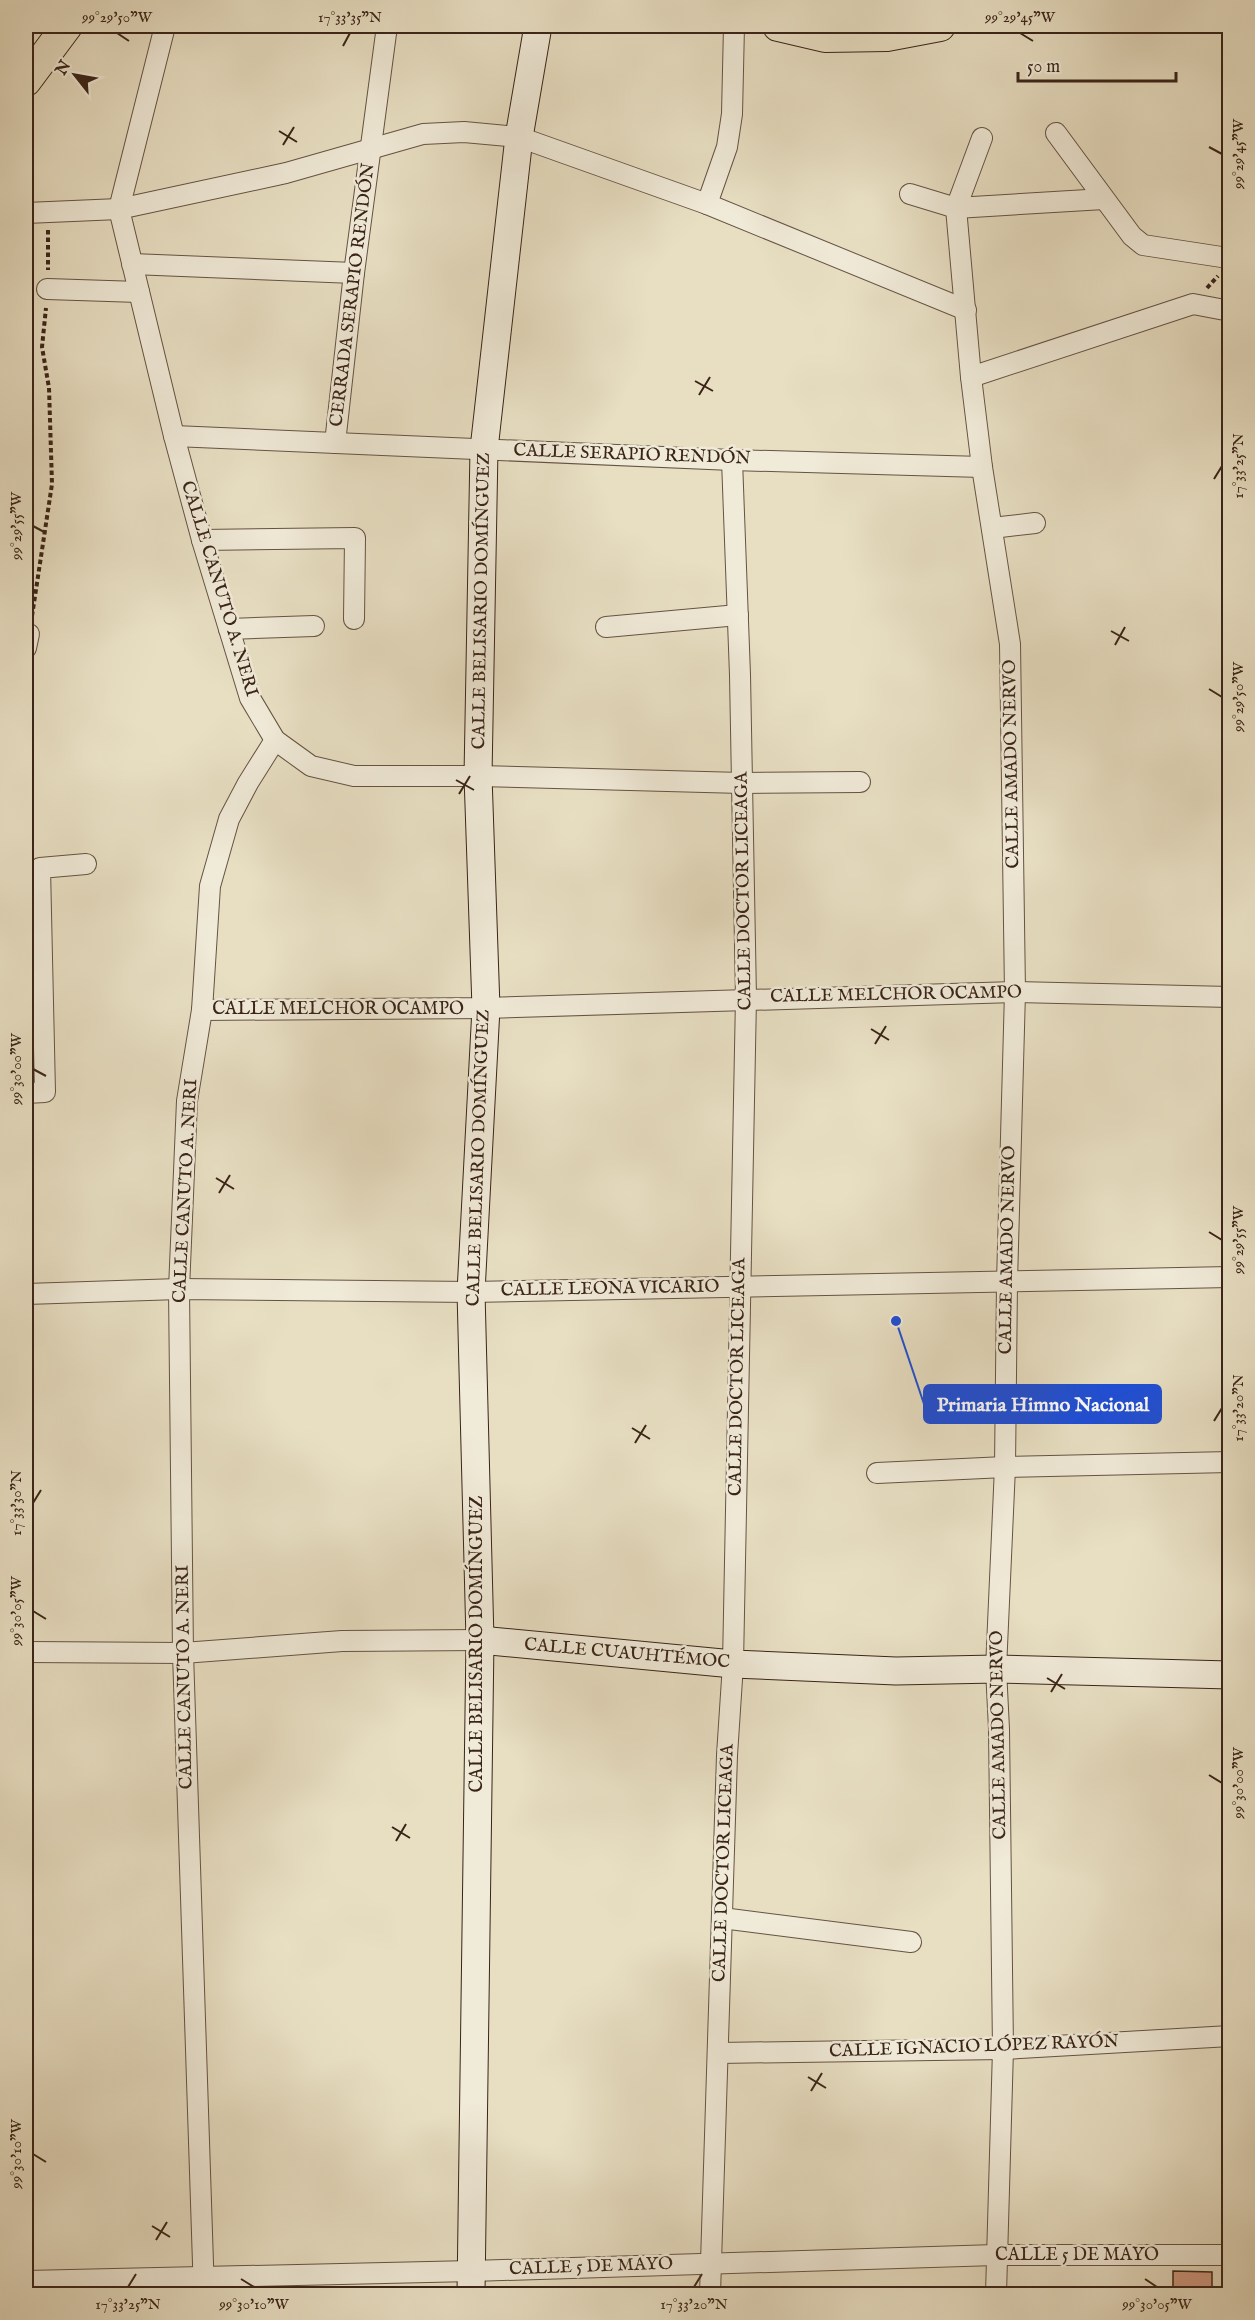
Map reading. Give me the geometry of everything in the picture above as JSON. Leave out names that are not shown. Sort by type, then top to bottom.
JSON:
[{"type":"main road","points":[[26,81],[67,26]]},
{"type":"main road","points":[[778,26],[887,36],[940,26]]},
{"type":"street","name":"CALLE CANUTO A. NERI","points":[[165,26],[119,209],[174,436],[202,540],[250,698],[275,740],[229,819],[210,886],[202,1010],[188,1101],[179,1289],[183,1653],[204,2286]]},
{"type":"street","name":"CERRADA SERAPIO RENDÓN","points":[[335,443],[354,273],[387,26]]},
{"type":"street","name":"CALLE BELISARIO DOMÍNGUEZ","points":[[472,2283],[480,1640],[471,1292],[486,1008],[478,776],[484,449],[519,137],[538,26]]},
{"type":"street","points":[[707,204],[727,147],[732,114],[734,26]]},
{"type":"street","points":[[26,213],[119,209],[286,173],[423,134],[464,132],[519,137],[707,204],[966,310]]},
{"type":"street","points":[[1056,133],[1132,236],[1143,245],[1228,258]]},
{"type":"street","points":[[956,208],[982,138]]},
{"type":"street","points":[[910,194],[956,208],[1104,199]]},
{"type":"street","name":"CALLE AMADO NERVO","points":[[956,208],[971,377],[982,467],[1010,644],[1015,992],[1007,1282],[1005,1467],[996,1669],[999,1729],[1003,2049],[996,2295]]},
{"type":"street","points":[[132,264],[354,273]]},
{"type":"street","points":[[47,290],[139,292]]},
{"type":"street","points":[[971,377],[1193,304],[1230,311]]},
{"type":"street","name":"CALLE SERAPIO RENDÓN","points":[[174,436],[732,460],[982,467]]},
{"type":"street","name":"CALLE DOCTOR LICEAGA","points":[[710,2295],[727,1755],[733,1664],[746,998],[738,615],[732,460]]},
{"type":"street","points":[[992,528],[1035,523]]},
{"type":"street","points":[[202,540],[355,538],[354,619]]},
{"type":"street","points":[[606,627],[738,615]]},
{"type":"street","points":[[229,629],[314,626]]},
{"type":"street","points":[[275,740],[311,766],[354,777],[478,776],[742,783],[860,782]]},
{"type":"street","points":[[26,1093],[45,1092],[40,868],[86,864]]},
{"type":"street","name":"CALLE MELCHOR OCAMPO","points":[[202,1010],[486,1008],[746,998],[1015,992],[1230,997]]},
{"type":"street","name":"CALLE LEONA VICARIO","points":[[26,1294],[179,1289],[471,1292],[1230,1277]]},
{"type":"street","points":[[877,1473],[1005,1467],[1230,1462]]},
{"type":"street","name":"CALLE CUAUHTÉMOC","points":[[26,1652],[183,1653],[342,1641],[480,1640],[733,1664],[896,1671],[996,1669],[1230,1675]]},
{"type":"street","points":[[722,1918],[911,1942]]},
{"type":"street","name":"CALLE IGNACIO LÓPEZ RAYÓN","points":[[718,2053],[1003,2049],[1230,2036]]},
{"type":"street","name":"CALLE 5 DE MAYO","points":[[26,2281],[204,2286],[472,2283],[712,2263],[996,2254],[1230,2255]]},
{"type":"path","points":[[27,641],[52,484],[49,388],[42,347],[47,290],[47,212]]},
{"type":"path","points":[[1193,304],[1217,278],[1228,258]]},
{"type":"building","points":[[1173,2271],[1212,2272],[1212,2295],[1173,2295]]},
{"type":"place","name":"Primaria Himno Nacional","points":[[896,1321]]}]
